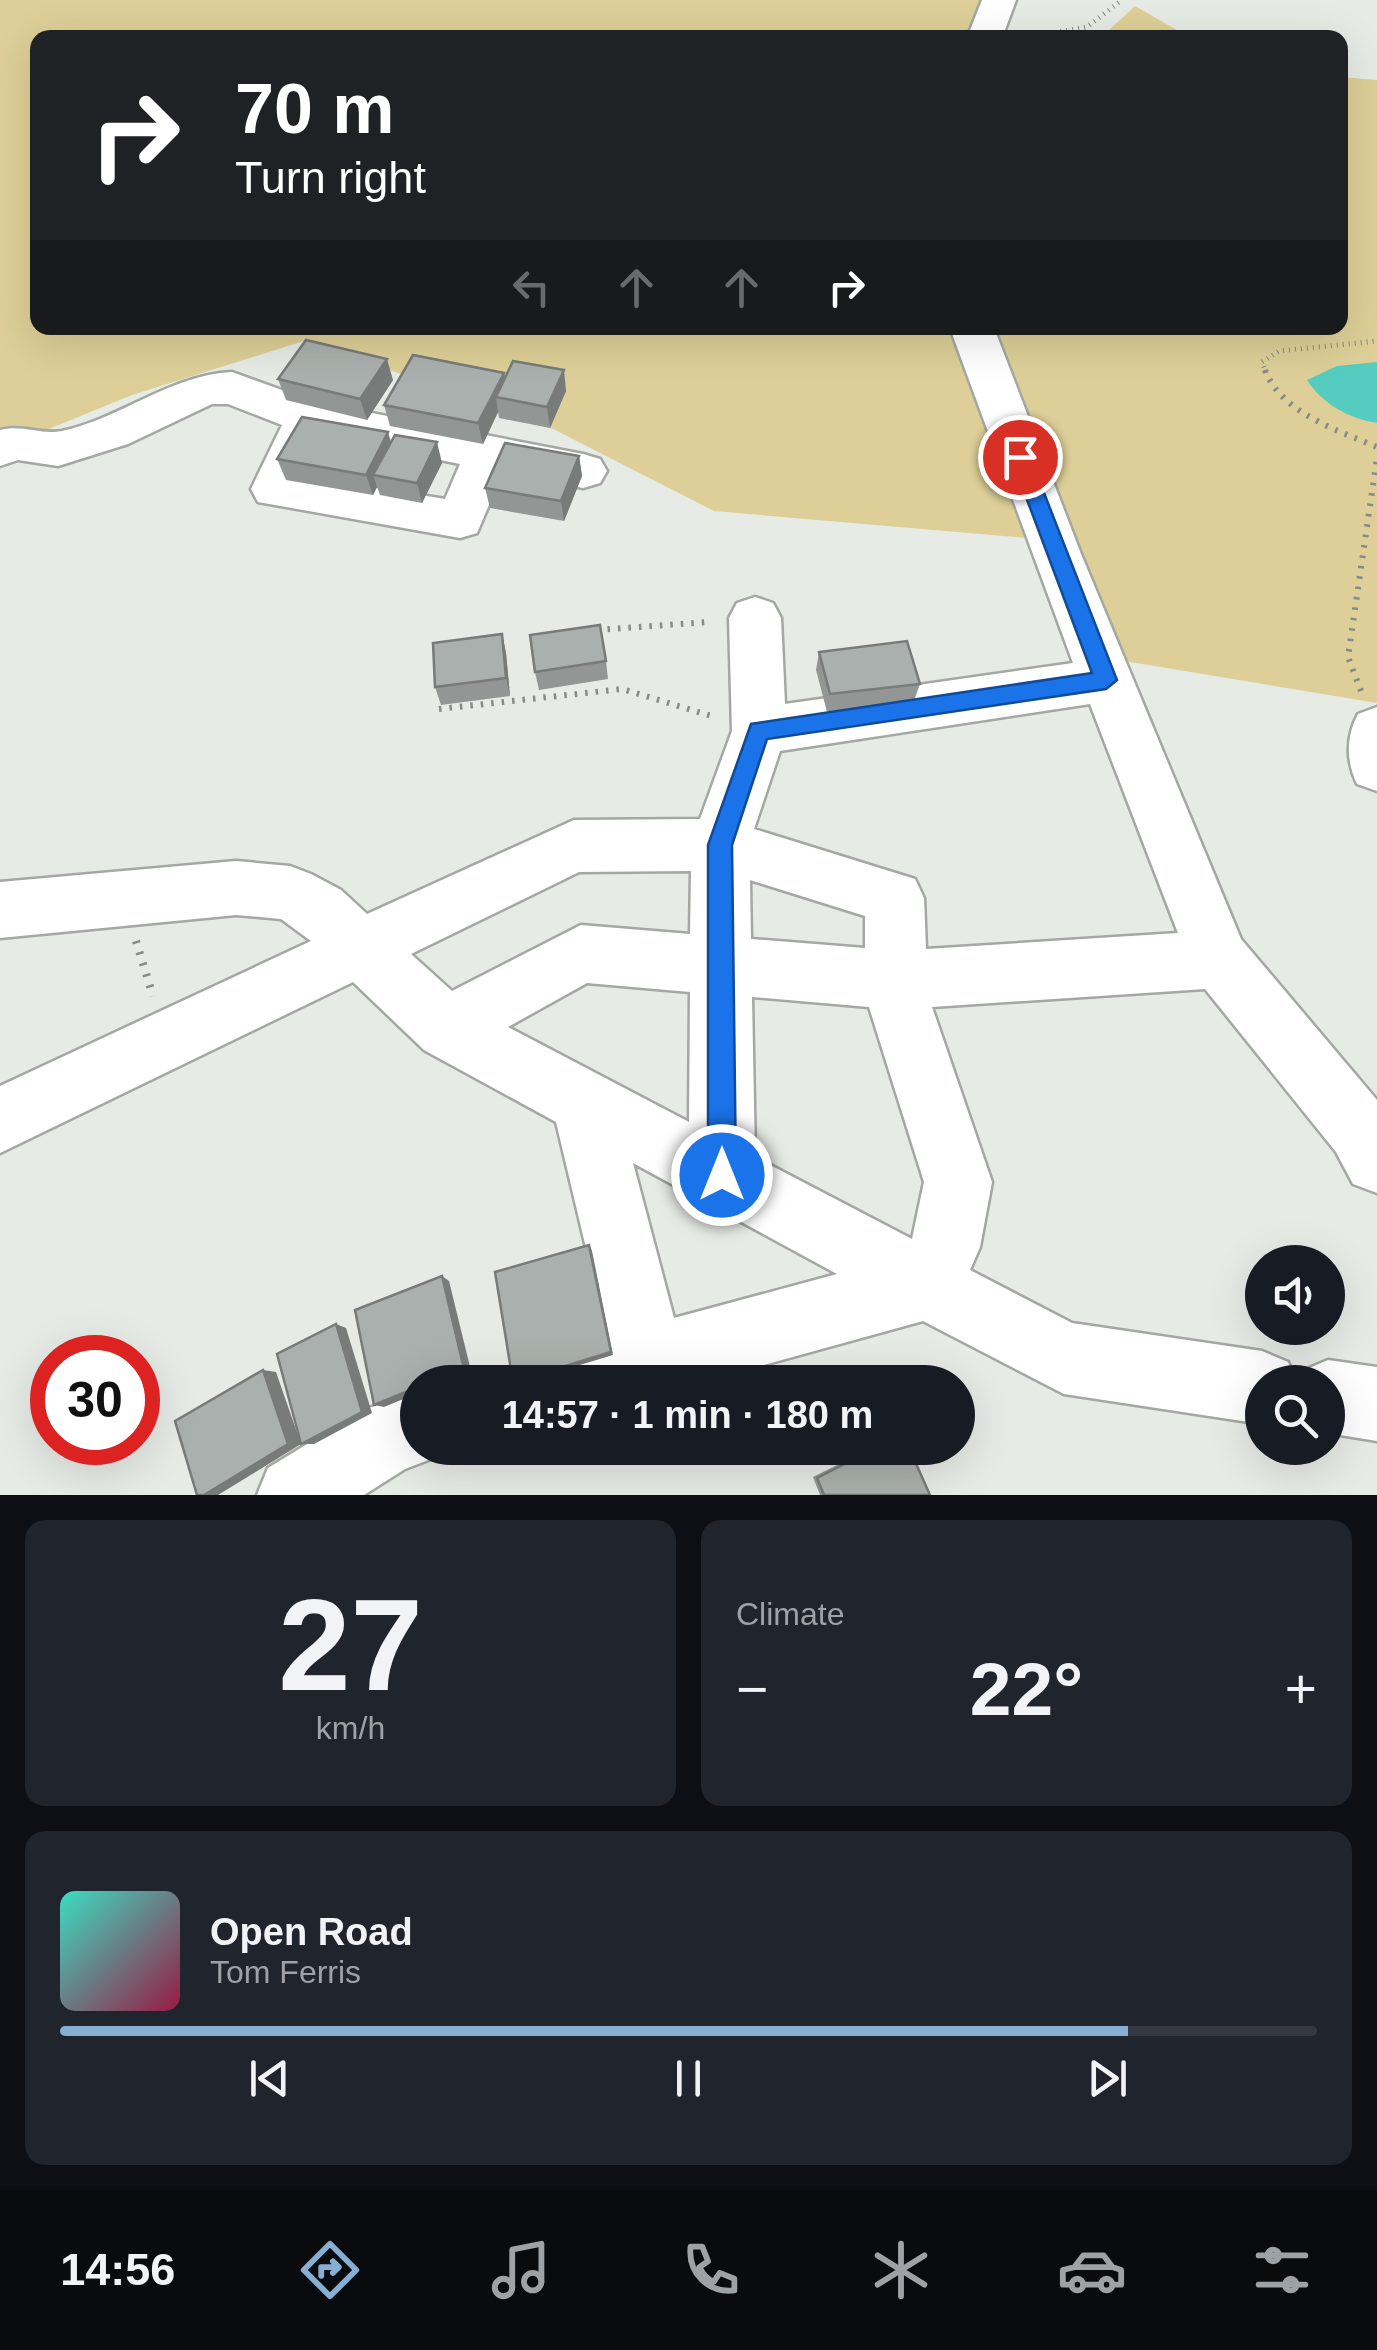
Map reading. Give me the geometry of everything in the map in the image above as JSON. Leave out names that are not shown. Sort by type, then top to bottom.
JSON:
[{"type":"street","points":[[987,30],[999,0]]},
{"type":"street","points":[[975,335],[1106,680],[1219,959],[1358,1129],[1377,1160]]},
{"type":"street","points":[[0,448],[13,444],[58,449],[112,432],[205,388],[232,388],[308,416],[584,471]]},
{"type":"street","points":[[308,416],[275,489],[460,520],[487,454]]},
{"type":"street","points":[[722,1175],[720,845],[759,731],[755,618]]},
{"type":"street","points":[[759,731],[1106,680]]},
{"type":"street","points":[[0,1120],[574,846],[720,845],[894,898],[897,997],[958,1182],[945,1246],[927,1286]]},
{"type":"street","points":[[0,910],[236,888],[290,892],[320,910],[446,1028],[1064,1358],[1245,1385]]},
{"type":"street","points":[[446,1028],[581,954],[896,980],[1219,959]]},
{"type":"street","points":[[584,1101],[649,1360]]},
{"type":"street","points":[[632,1365],[927,1286]]},
{"type":"street","points":[[1345,1399],[1377,1404]]},
{"type":"street","points":[[295,1495],[400,1433]]},
{"type":"path","points":[[1070,30],[1087,27],[1122,0]]},
{"type":"path","points":[[1377,341],[1278,351],[1262,362],[1265,378],[1283,396],[1338,432],[1377,447]]},
{"type":"path","points":[[1376,742],[1348,656],[1377,458]]},
{"type":"path","points":[[581,631],[755,618]]},
{"type":"path","points":[[439,710],[622,690],[759,731]]},
{"type":"path","points":[[122,898],[167,1040]]},
{"type":"shaded area","points":[[0,0],[981,0],[969,30],[30,30],[30,335],[957,335],[1039,539],[714,511],[553,429],[307,340],[132,395],[0,449]]},
{"type":"shaded area","points":[[1135,6],[1177,30],[1109,30]]},
{"type":"shaded area","points":[[1348,78],[1377,80],[1377,703],[1124,661],[1016,406],[998,335],[1348,335]]},
{"type":"water","points":[[1377,362],[1377,423],[1338,409],[1307,380],[1337,366]]},
{"type":"building","points":[[306,340],[387,359],[360,399],[278,379]]},
{"type":"building","points":[[413,355],[504,373],[478,423],[384,405]]},
{"type":"building","points":[[513,361],[564,370],[547,407],[496,397]]},
{"type":"building","points":[[302,417],[388,432],[366,475],[277,459]]},
{"type":"building","points":[[395,435],[437,442],[417,483],[373,475]]},
{"type":"building","points":[[505,443],[579,456],[561,501],[485,488]]},
{"type":"building","points":[[600,625],[606,661],[535,672],[530,635]]},
{"type":"building","points":[[502,634],[506,678],[435,687],[433,643]]},
{"type":"building","points":[[907,641],[920,684],[830,694],[819,652]]},
{"type":"building","points":[[589,1245],[611,1352],[569,1365],[510,1365],[495,1272]]},
{"type":"building","points":[[442,1276],[463,1365],[400,1365],[400,1394],[374,1405],[355,1310]]},
{"type":"building","points":[[336,1324],[362,1412],[301,1444],[277,1354]]},
{"type":"building","points":[[263,1370],[288,1444],[204,1495],[197,1495],[175,1421]]},
{"type":"building","points":[[843,1465],[917,1465],[930,1495],[824,1495],[817,1478]]},
{"type":"route","points":[[722,1175],[720,845],[759,731],[1106,680],[1020,457]]}]
